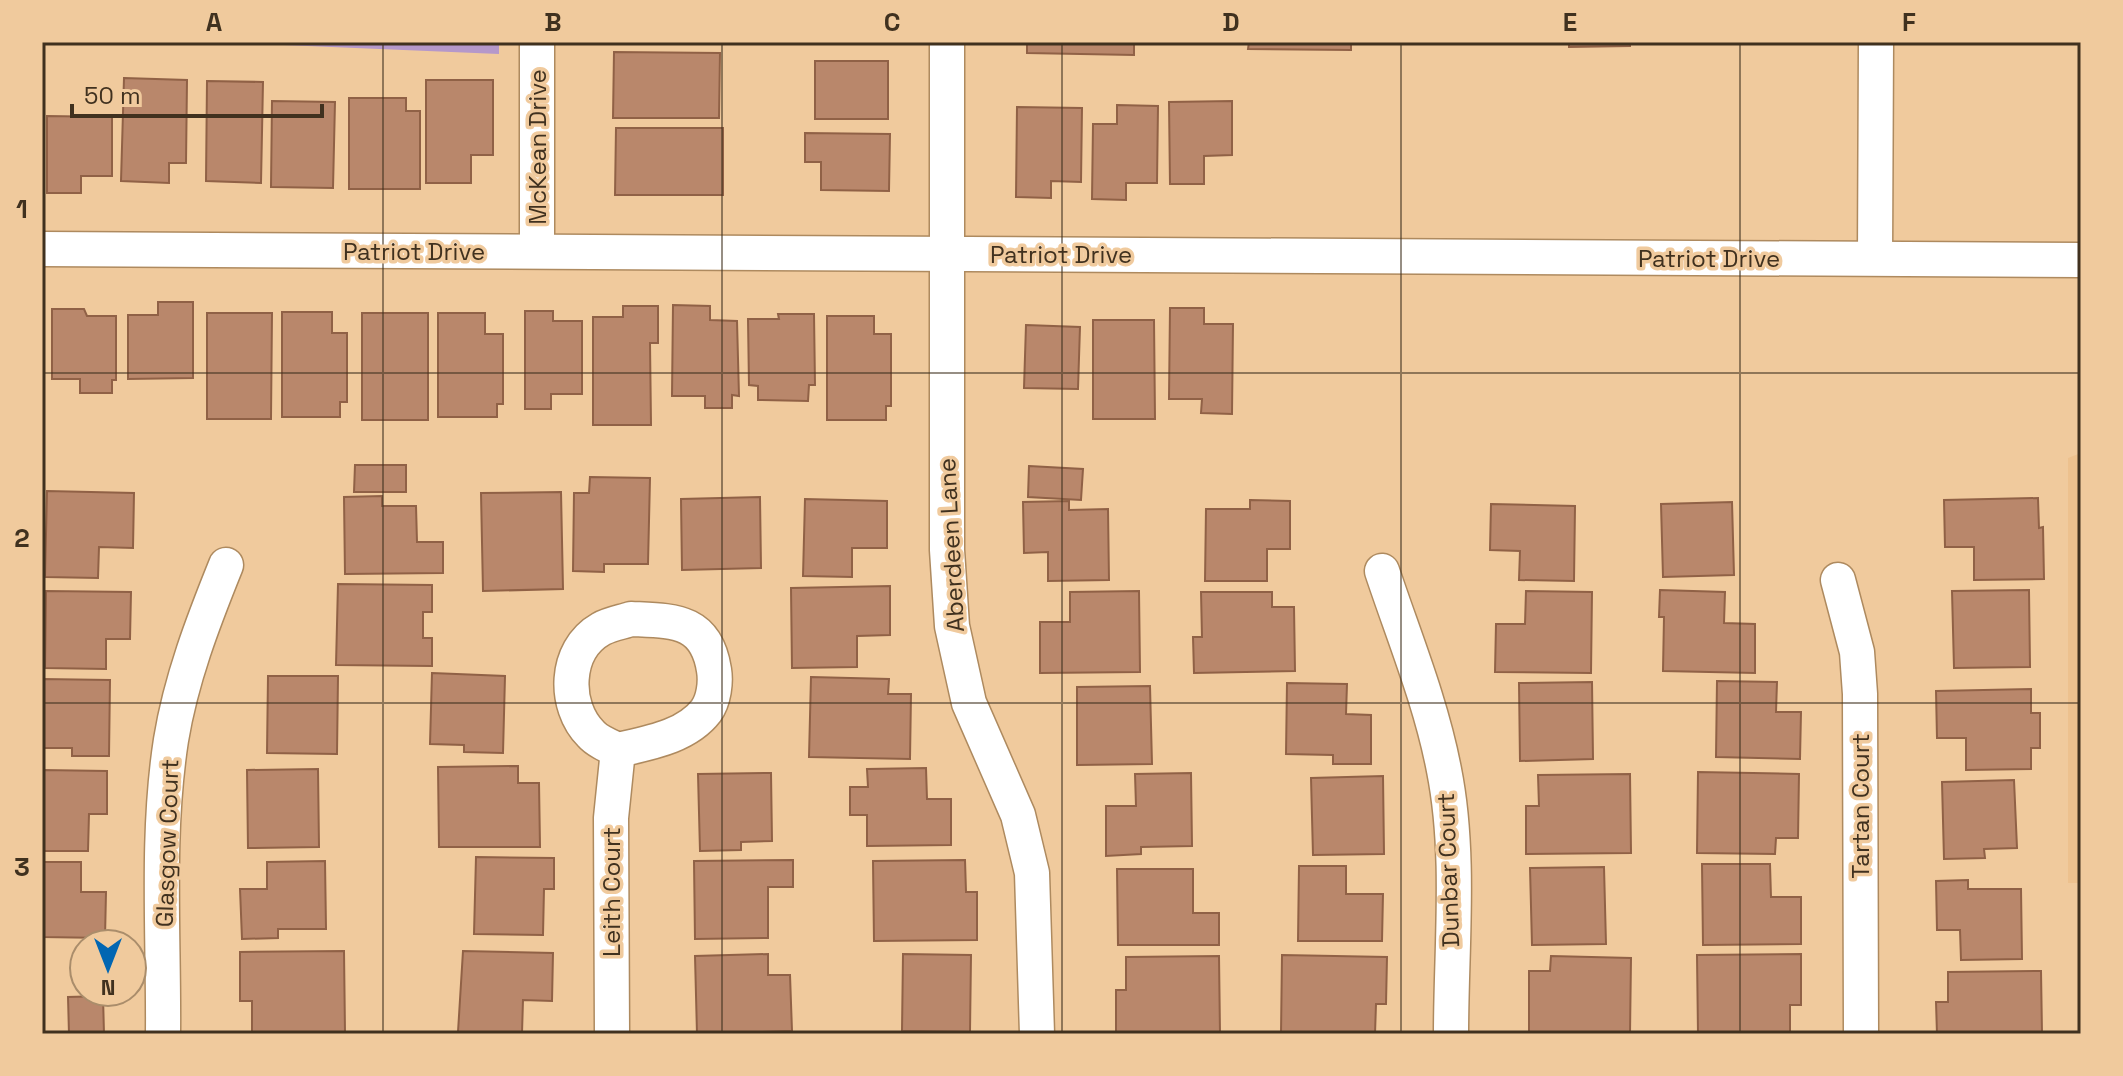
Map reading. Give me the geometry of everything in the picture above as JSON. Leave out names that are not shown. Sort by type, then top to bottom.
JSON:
[{"type":"street","name":"McKean Drive","points":[[537,42],[537,251]]},
{"type":"street","name":"Aberdeen Lane","points":[[947,42],[947,550],[952,626],[969,703],[1018,815],[1032,873],[1037,1034]]},
{"type":"street","points":[[1875,258],[1876,42]]},
{"type":"street","name":"Patriot Drive","points":[[42,249],[2081,260]]},
{"type":"street","name":"Glasgow Court","points":[[163,1034],[165,805],[171,741],[200,630],[226,565]]},
{"type":"street","name":"Dunbar Court","points":[[1382,571],[1431,714],[1445,773],[1451,834],[1451,1034]]},
{"type":"street","name":"Tartan Court","points":[[1838,580],[1857,652],[1860,694],[1861,1034]]},
{"type":"street","points":[[631,619],[674,621],[695,630],[711,653],[716,682],[707,709],[689,726],[659,741],[618,750],[591,735],[574,710],[570,681],[579,652],[600,630],[631,619]]},
{"type":"street","name":"Leith Court","points":[[612,1034],[611,818],[618,750]]},
{"type":"shaded area","points":[[214,42],[499,42],[499,54]]},
{"type":"shaded area","points":[[2081,453],[2081,883],[2068,883],[2068,458]]},
{"type":"building","points":[[863,42],[863,44],[805,43]]},
{"type":"building","points":[[1027,42],[1134,42],[1134,55],[1027,53]]},
{"type":"building","points":[[1249,42],[1351,42],[1351,50],[1248,49]]},
{"type":"building","points":[[1569,42],[1630,42],[1630,46],[1569,47]]},
{"type":"building","points":[[614,52],[720,53],[719,118],[613,118]]},
{"type":"building","points":[[815,61],[888,61],[888,119],[815,119]]},
{"type":"building","points":[[124,78],[187,80],[186,163],[169,163],[169,183],[121,181]]},
{"type":"building","points":[[426,80],[493,80],[493,155],[471,155],[471,183],[426,183]]},
{"type":"building","points":[[207,81],[263,82],[261,183],[206,181]]},
{"type":"building","points":[[349,98],[406,98],[406,111],[420,111],[420,189],[349,189]]},
{"type":"building","points":[[272,101],[335,102],[333,188],[271,187]]},
{"type":"building","points":[[1232,101],[1232,155],[1204,156],[1204,184],[1170,184],[1169,102]]},
{"type":"building","points":[[1117,105],[1158,106],[1157,183],[1126,183],[1126,200],[1092,199],[1093,124],[1117,124]]},
{"type":"building","points":[[1017,107],[1082,108],[1081,182],[1051,181],[1051,198],[1016,197]]},
{"type":"building","points":[[47,116],[112,117],[112,176],[81,176],[81,193],[47,193]]},
{"type":"building","points":[[616,128],[723,128],[723,195],[615,195]]},
{"type":"building","points":[[805,133],[890,134],[889,191],[821,190],[821,162],[805,162]]},
{"type":"building","points":[[158,302],[193,302],[193,378],[128,379],[128,315],[158,315]]},
{"type":"building","points":[[673,305],[710,306],[710,320],[737,321],[739,396],[732,395],[732,408],[705,408],[705,396],[672,396]]},
{"type":"building","points":[[623,306],[658,306],[658,343],[650,343],[651,425],[593,425],[593,317],[623,317]]},
{"type":"building","points":[[1170,308],[1204,308],[1204,324],[1233,324],[1232,414],[1201,413],[1202,399],[1169,399]]},
{"type":"building","points":[[52,309],[84,309],[87,316],[116,316],[116,380],[112,380],[112,393],[80,393],[80,379],[52,379]]},
{"type":"building","points":[[525,311],[553,311],[553,321],[582,321],[582,394],[551,394],[551,409],[525,409]]},
{"type":"building","points":[[282,312],[332,312],[332,333],[347,333],[347,402],[340,402],[340,417],[282,417]]},
{"type":"building","points":[[207,313],[272,313],[271,419],[207,419]]},
{"type":"building","points":[[362,313],[428,313],[428,420],[362,420]]},
{"type":"building","points":[[438,313],[485,313],[485,334],[503,334],[503,404],[497,404],[497,417],[438,417]]},
{"type":"building","points":[[778,314],[814,314],[815,385],[809,385],[808,401],[758,400],[758,386],[749,385],[748,319],[779,319]]},
{"type":"building","points":[[827,316],[874,316],[874,334],[891,334],[891,406],[886,406],[886,420],[827,420]]},
{"type":"building","points":[[1093,320],[1154,320],[1155,419],[1093,419]]},
{"type":"building","points":[[1026,325],[1080,327],[1078,389],[1024,388]]},
{"type":"building","points":[[355,465],[406,465],[406,492],[354,492]]},
{"type":"building","points":[[1029,466],[1083,469],[1081,500],[1028,497]]},
{"type":"building","points":[[590,477],[650,478],[648,564],[604,564],[604,572],[573,571],[574,493],[589,493]]},
{"type":"building","points":[[47,491],[134,493],[133,548],[99,547],[98,578],[45,577]]},
{"type":"building","points":[[561,492],[563,589],[483,591],[481,493]]},
{"type":"building","points":[[382,496],[382,506],[416,506],[417,542],[443,542],[443,573],[345,574],[344,497]]},
{"type":"building","points":[[760,497],[761,568],[682,570],[681,499]]},
{"type":"building","points":[[2038,498],[2039,528],[2043,527],[2044,579],[1974,580],[1974,547],[1945,547],[1944,500]]},
{"type":"building","points":[[805,499],[887,501],[887,548],[852,548],[852,577],[803,576]]},
{"type":"building","points":[[1250,500],[1290,501],[1290,549],[1267,549],[1267,581],[1205,581],[1206,509],[1250,509]]},
{"type":"building","points":[[1069,501],[1069,510],[1108,509],[1109,580],[1048,581],[1048,552],[1024,553],[1023,502]]},
{"type":"building","points":[[1732,502],[1734,575],[1663,577],[1661,504]]},
{"type":"building","points":[[1491,504],[1575,506],[1574,581],[1519,580],[1520,551],[1490,550]]},
{"type":"building","points":[[338,584],[432,585],[432,612],[423,612],[423,638],[432,638],[432,666],[336,665]]},
{"type":"building","points":[[890,586],[890,635],[857,636],[857,667],[792,668],[791,588]]},
{"type":"building","points":[[1660,590],[1725,592],[1724,623],[1755,624],[1755,673],[1663,671],[1664,617],[1659,617]]},
{"type":"building","points":[[2029,590],[2030,667],[1954,668],[1952,591]]},
{"type":"building","points":[[46,591],[131,592],[130,639],[106,639],[106,669],[45,668]]},
{"type":"building","points":[[1139,591],[1140,672],[1040,673],[1040,622],[1070,622],[1070,592]]},
{"type":"building","points":[[1526,591],[1592,592],[1591,673],[1495,672],[1496,624],[1525,624]]},
{"type":"building","points":[[1201,592],[1272,592],[1272,607],[1294,607],[1295,671],[1194,673],[1193,637],[1202,637]]},
{"type":"building","points":[[432,673],[505,676],[503,753],[464,752],[464,745],[430,744]]},
{"type":"building","points":[[268,676],[338,676],[337,754],[267,753]]},
{"type":"building","points":[[811,677],[889,679],[888,694],[911,694],[910,759],[809,757]]},
{"type":"building","points":[[42,679],[110,680],[109,756],[72,756],[72,748],[42,748]]},
{"type":"building","points":[[1717,681],[1777,682],[1776,712],[1801,712],[1800,759],[1716,757]]},
{"type":"building","points":[[1592,682],[1593,759],[1520,761],[1519,683]]},
{"type":"building","points":[[1287,683],[1347,684],[1346,714],[1371,715],[1371,764],[1333,764],[1333,755],[1286,754]]},
{"type":"building","points":[[1150,686],[1152,764],[1077,765],[1077,687]]},
{"type":"building","points":[[2031,689],[2031,713],[2040,713],[2040,748],[2031,748],[2031,769],[1966,770],[1966,738],[1937,738],[1936,691]]},
{"type":"building","points":[[518,766],[518,783],[539,783],[540,847],[439,847],[438,767]]},
{"type":"building","points":[[926,768],[927,799],[951,799],[951,845],[867,846],[867,815],[850,815],[850,787],[868,787],[867,769]]},
{"type":"building","points":[[318,769],[319,847],[248,848],[247,770]]},
{"type":"building","points":[[42,770],[107,771],[107,814],[89,814],[88,851],[42,851]]},
{"type":"building","points":[[1698,772],[1799,774],[1798,838],[1776,838],[1775,854],[1697,853]]},
{"type":"building","points":[[771,773],[772,841],[741,842],[741,850],[700,851],[698,774]]},
{"type":"building","points":[[1191,773],[1192,846],[1141,847],[1141,854],[1106,856],[1106,806],[1136,806],[1135,774]]},
{"type":"building","points":[[1630,774],[1631,853],[1526,854],[1526,806],[1539,806],[1538,775]]},
{"type":"building","points":[[1383,776],[1384,854],[1313,855],[1311,778]]},
{"type":"building","points":[[2014,780],[2017,848],[1984,849],[1985,858],[1944,859],[1942,782]]},
{"type":"building","points":[[476,857],[554,858],[554,889],[544,889],[543,935],[474,934]]},
{"type":"building","points":[[793,860],[793,887],[768,887],[768,938],[695,939],[694,861]]},
{"type":"building","points":[[965,860],[966,892],[977,892],[977,940],[874,941],[873,861]]},
{"type":"building","points":[[325,861],[326,929],[278,929],[278,938],[242,939],[240,889],[267,889],[267,862]]},
{"type":"building","points":[[42,862],[81,862],[81,892],[106,892],[105,928],[68,928],[68,937],[42,937]]},
{"type":"building","points":[[1702,864],[1770,864],[1771,897],[1801,897],[1801,944],[1703,945]]},
{"type":"building","points":[[1299,866],[1346,866],[1346,894],[1383,894],[1382,941],[1298,941]]},
{"type":"building","points":[[1604,867],[1606,944],[1532,945],[1530,868]]},
{"type":"building","points":[[1117,869],[1193,869],[1193,913],[1219,913],[1219,945],[1118,945]]},
{"type":"building","points":[[1968,880],[1968,889],[2021,889],[2022,959],[1961,960],[1960,930],[1937,930],[1936,881]]},
{"type":"building","points":[[344,951],[345,1033],[252,1034],[252,1001],[240,1001],[240,952]]},
{"type":"building","points":[[463,951],[553,953],[552,1001],[523,1000],[522,1033],[458,1032]]},
{"type":"building","points":[[768,954],[768,975],[790,975],[792,1031],[697,1034],[695,956]]},
{"type":"building","points":[[903,954],[971,955],[970,1032],[902,1031]]},
{"type":"building","points":[[1801,954],[1801,1005],[1790,1005],[1790,1034],[1698,1034],[1697,955]]},
{"type":"building","points":[[1282,955],[1387,957],[1386,1004],[1376,1004],[1375,1034],[1281,1034]]},
{"type":"building","points":[[1219,956],[1220,1034],[1116,1034],[1116,990],[1126,990],[1126,957]]},
{"type":"building","points":[[1551,956],[1631,958],[1630,1034],[1529,1034],[1529,971],[1550,971]]},
{"type":"building","points":[[2041,971],[2042,1034],[1937,1034],[1936,1002],[1948,1002],[1948,972]]},
{"type":"building","points":[[68,1008],[103,1008],[104,1034],[69,1034]]}]
